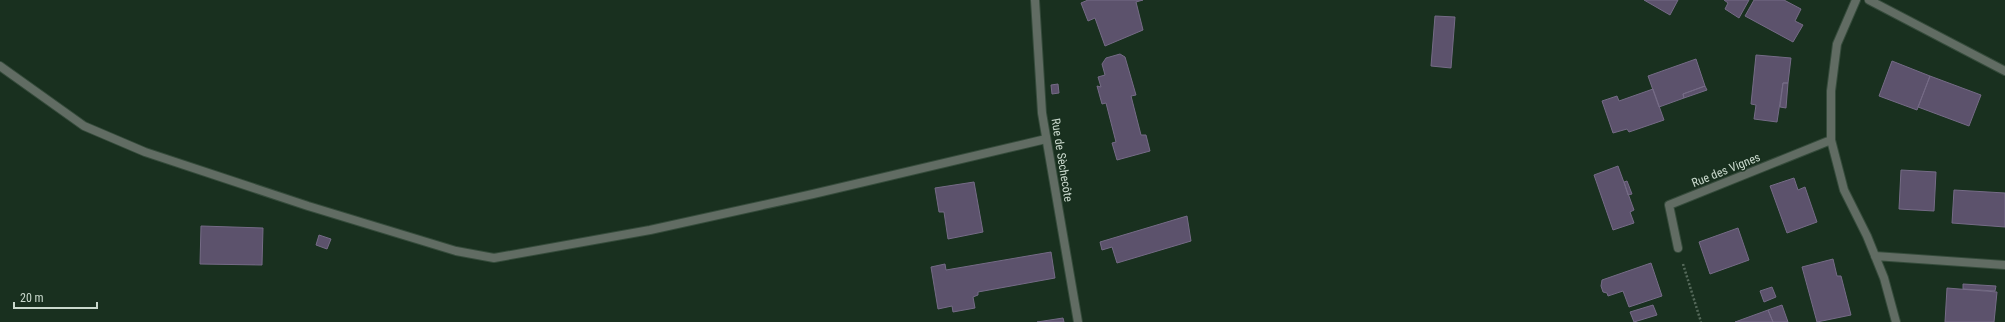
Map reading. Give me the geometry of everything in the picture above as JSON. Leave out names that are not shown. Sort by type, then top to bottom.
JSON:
[{"type":"street","name":"Rue de Sèchecôte","points":[[1035,0],[1042,113],[1078,322]]},
{"type":"street","points":[[1856,0],[1837,44],[1830,91],[1831,140],[1844,190],[1884,278],[1896,322]]},
{"type":"street","points":[[1869,0],[2005,71]]},
{"type":"street","points":[[0,66],[84,126],[145,152],[367,224],[456,251],[494,258],[650,230],[813,194],[1046,139]]},
{"type":"street","name":"Rue des Vignes","points":[[1678,248],[1670,205],[1831,140]]},
{"type":"street","points":[[1875,256],[2005,265]]},
{"type":"path","points":[[1678,248],[1701,322]]},
{"type":"building","points":[[1088,0],[1143,0],[1136,2],[1143,30],[1105,46],[1095,18],[1088,21],[1081,3]]},
{"type":"building","points":[[1644,0],[1678,0],[1670,15]]},
{"type":"building","points":[[1724,0],[1749,0],[1739,18],[1725,9],[1728,3]]},
{"type":"building","points":[[1754,0],[1784,0],[1801,9],[1795,21],[1803,25],[1793,42],[1745,16]]},
{"type":"building","points":[[1435,16],[1455,17],[1451,68],[1431,66]]},
{"type":"building","points":[[1120,54],[1125,57],[1136,95],[1131,96],[1141,135],[1146,135],[1150,151],[1117,160],[1112,143],[1116,142],[1106,103],[1102,104],[1097,86],[1101,87],[1098,77],[1105,75],[1102,64],[1106,58]]},
{"type":"building","points":[[1756,55],[1791,58],[1788,83],[1783,83],[1777,122],[1754,119],[1756,105],[1751,104]]},
{"type":"building","points":[[1696,59],[1705,86],[1683,94],[1684,98],[1659,107],[1648,76]]},
{"type":"building","points":[[1892,61],[1930,76],[1917,110],[1879,96]]},
{"type":"building","points":[[1930,76],[1981,95],[1969,126],[1918,107]]},
{"type":"building","points":[[1783,83],[1788,83],[1786,108],[1780,107]]},
{"type":"building","points":[[1058,84],[1059,93],[1052,94],[1051,85]]},
{"type":"building","points":[[1705,86],[1707,90],[1684,98],[1683,94]]},
{"type":"building","points":[[1653,89],[1664,120],[1629,132],[1627,129],[1613,133],[1602,101],[1617,96],[1619,101]]},
{"type":"building","points":[[1618,166],[1634,210],[1630,212],[1634,223],[1613,230],[1594,175]]},
{"type":"building","points":[[1901,170],[1936,172],[1934,211],[1899,209]]},
{"type":"building","points":[[1794,178],[1798,190],[1805,187],[1817,222],[1787,233],[1770,186]]},
{"type":"building","points":[[1627,181],[1632,194],[1628,195],[1624,182]]},
{"type":"building","points":[[974,182],[983,232],[948,239],[944,212],[939,212],[935,188]]},
{"type":"building","points":[[1954,190],[2005,193],[2005,227],[1952,223]]},
{"type":"building","points":[[1187,216],[1191,241],[1117,263],[1112,247],[1102,250],[1100,242]]},
{"type":"building","points":[[201,226],[263,228],[262,265],[200,264]]},
{"type":"building","points":[[1738,228],[1749,260],[1710,274],[1699,242]]},
{"type":"building","points":[[319,235],[331,239],[327,249],[316,245]]},
{"type":"building","points":[[1051,252],[1055,278],[978,292],[978,295],[973,297],[975,308],[953,312],[952,306],[938,309],[931,267],[945,264],[946,270]]},
{"type":"building","points":[[1833,259],[1837,276],[1841,276],[1851,315],[1817,322],[1802,267]]},
{"type":"building","points":[[1651,263],[1662,296],[1629,307],[1623,291],[1608,296],[1607,293],[1603,292],[1601,286],[1602,280]]},
{"type":"building","points":[[1963,284],[1996,286],[1995,291],[1963,289]]},
{"type":"building","points":[[1772,287],[1776,297],[1764,302],[1760,291]]},
{"type":"building","points":[[1947,288],[1997,292],[1994,322],[1945,322]]},
{"type":"building","points":[[1653,305],[1657,315],[1634,322],[1630,312]]},
{"type":"building","points":[[1782,305],[1788,322],[1773,322],[1768,310]]},
{"type":"building","points":[[1768,310],[1773,322],[1735,322]]},
{"type":"building","points":[[1063,318],[1064,322],[1037,322]]}]
